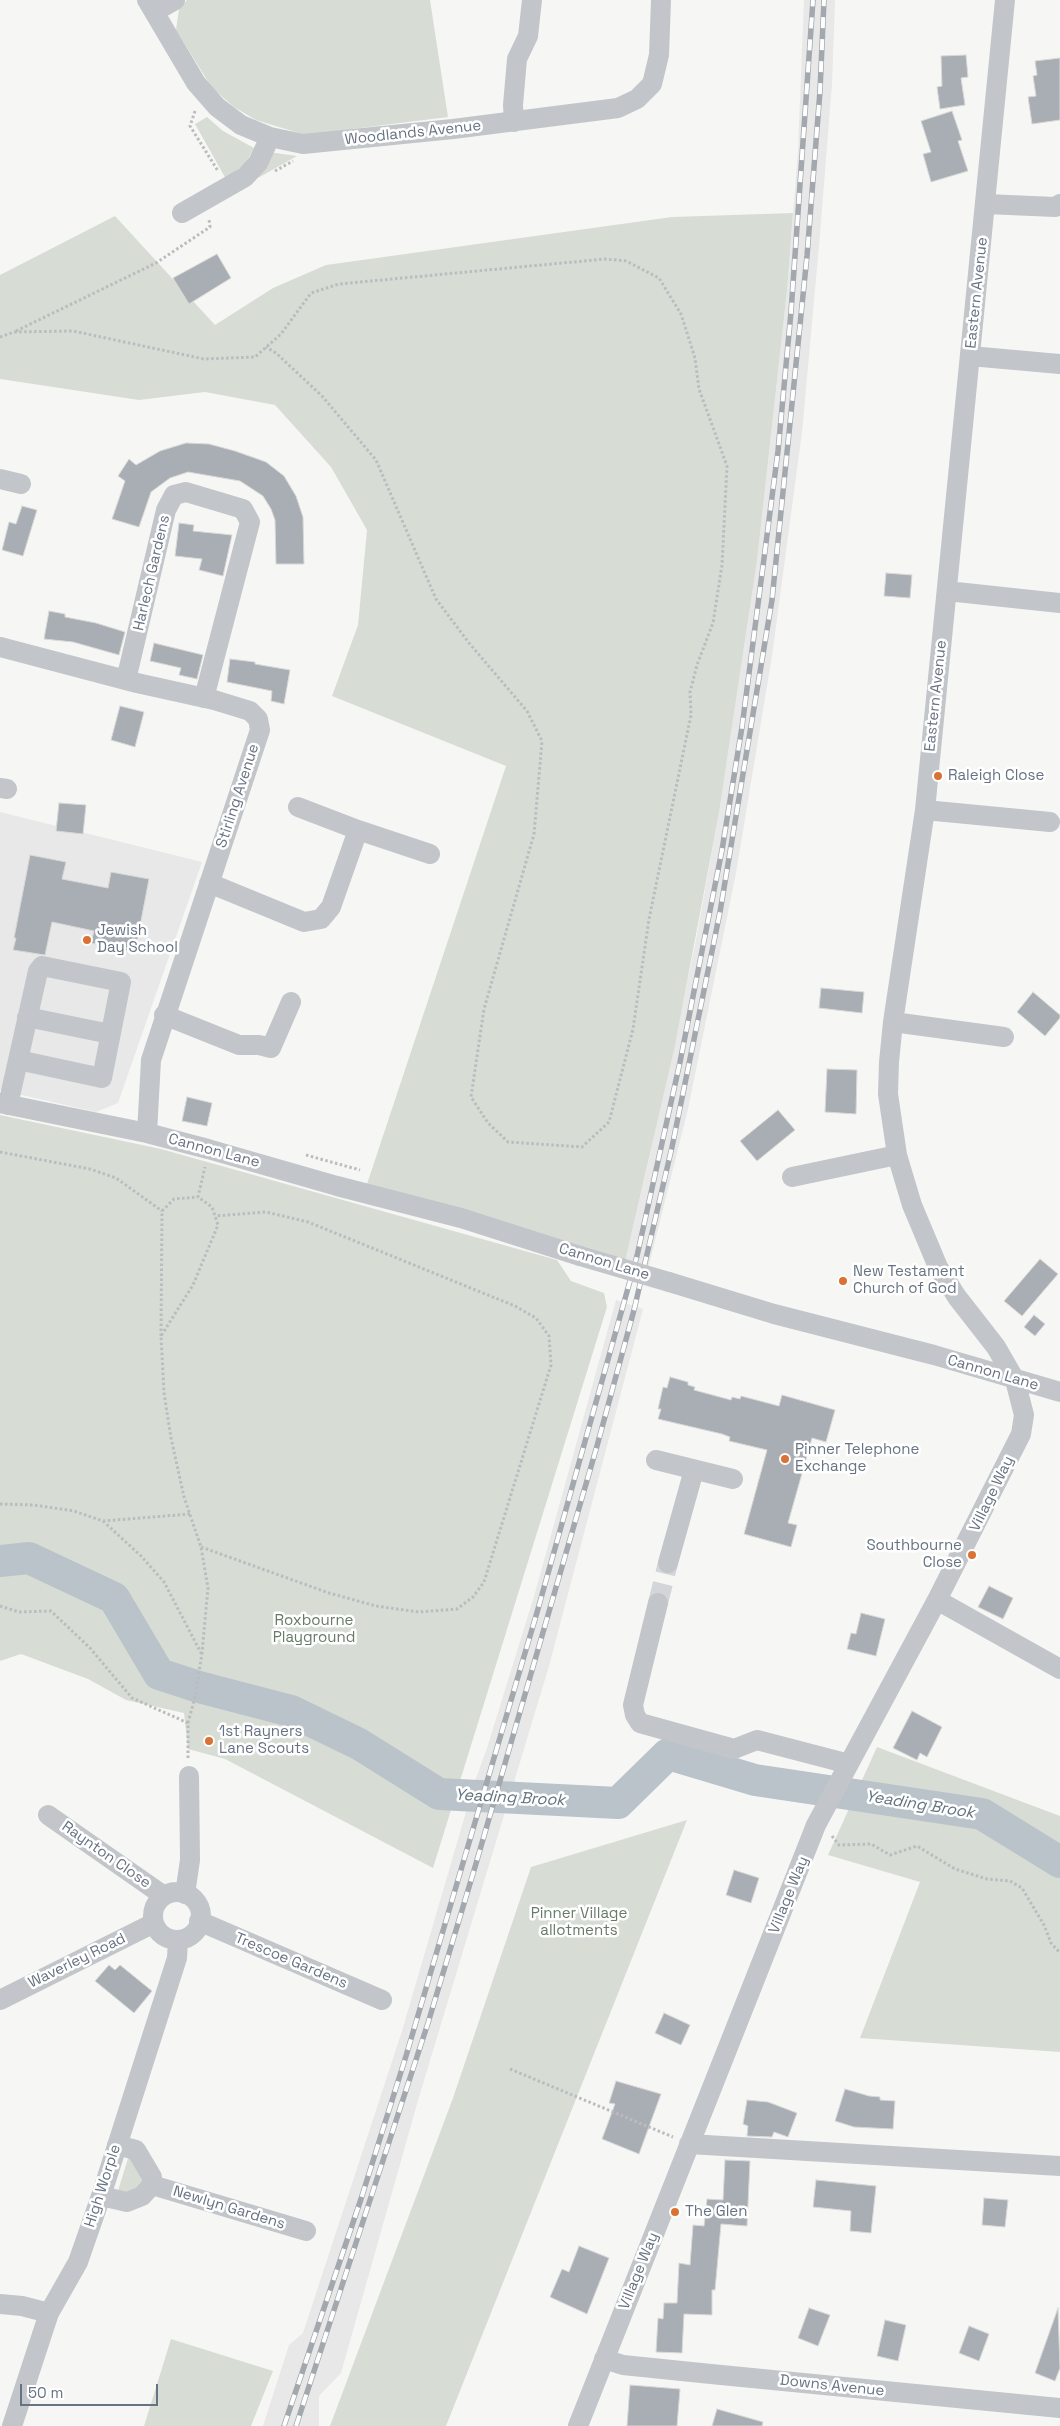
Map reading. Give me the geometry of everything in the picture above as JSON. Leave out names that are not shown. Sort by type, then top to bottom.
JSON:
[{"type":"street","points":[[151,6],[175,0]]},
{"type":"street","points":[[514,122],[513,105],[517,59],[528,36],[532,0]]},
{"type":"street","name":"Woodlands Avenue","points":[[151,6],[196,83],[217,107],[241,125],[270,137],[303,144],[514,122],[618,108],[637,99],[652,84],[659,55],[661,0]]},
{"type":"street","name":"Eastern Avenue","points":[[1006,0],[924,810],[892,1022],[888,1062],[888,1094],[897,1155],[912,1205],[938,1267],[957,1297],[996,1347],[1015,1380]]},
{"type":"street","points":[[182,213],[245,177],[258,163],[270,137]]},
{"type":"street","points":[[986,204],[1055,207],[1060,204]]},
{"type":"street","points":[[970,356],[1060,364]]},
{"type":"street","points":[[0,479],[21,484]]},
{"type":"street","name":"Harlech Gardens","points":[[126,680],[166,510],[174,495],[186,492],[243,509],[250,522],[204,698]]},
{"type":"street","points":[[947,591],[1060,603]]},
{"type":"street","name":"Stirling Avenue","points":[[0,647],[250,710],[258,719],[260,730],[164,1015],[151,1060],[147,1133]]},
{"type":"street","points":[[298,807],[358,830],[430,854]]},
{"type":"street","points":[[924,810],[1050,822]]},
{"type":"street","points":[[209,883],[304,922],[321,919],[331,907],[358,830]]},
{"type":"street","points":[[4,1104],[18,1060],[38,971],[42,966],[121,982],[102,1078],[18,1060]]},
{"type":"street","points":[[164,1015],[238,1045],[259,1045],[271,1048],[291,1002]]},
{"type":"street","points":[[27,1017],[110,1034]]},
{"type":"street","points":[[892,1022],[1004,1037]]},
{"type":"street","name":"Cannon Lane","points":[[4,1104],[147,1133],[461,1218],[774,1314],[934,1356],[1060,1392]]},
{"type":"street","points":[[792,1177],[897,1155]]},
{"type":"street","name":"Village Way","points":[[578,2426],[689,2144],[833,1791],[938,1600],[1021,1434],[1024,1415],[1015,1380]]},
{"type":"street","points":[[656,1460],[692,1479],[733,1479]]},
{"type":"street","points":[[668,1563],[692,1479]]},
{"type":"street","points":[[938,1600],[1060,1669]]},
{"type":"street","points":[[658,1603],[634,1705],[635,1714],[640,1723],[734,1749],[757,1740],[849,1764]]},
{"type":"street","points":[[185,1894],[190,1860],[189,1776]]},
{"type":"street","name":"Raynton Close","points":[[48,1815],[164,1896]]},
{"type":"street","points":[[178,1892],[185,1894],[196,1902],[199,1909],[199,1921],[192,1934],[178,1940],[162,1935],[154,1923],[154,1907],[164,1896],[178,1892]]},
{"type":"street","name":"Trescoe Gardens","points":[[199,1921],[382,2000]]},
{"type":"street","name":"Waverley Road","points":[[0,2000],[154,1923]]},
{"type":"street","name":"High Worple","points":[[12,2426],[49,2313],[78,2262],[101,2196],[177,1958],[178,1940]]},
{"type":"street","name":"Newlyn Gardens","points":[[117,2144],[136,2150],[150,2173],[152,2185]]},
{"type":"street","points":[[689,2144],[1060,2166]]},
{"type":"street","name":"Newlyn Gardens","points":[[101,2196],[127,2202],[142,2196],[152,2185]]},
{"type":"street","name":"Newlyn Gardens","points":[[152,2185],[306,2231]]},
{"type":"street","points":[[0,2304],[22,2306],[49,2313]]},
{"type":"street","name":"Downs Avenue","points":[[604,2359],[643,2367],[1060,2408]]},
{"type":"path","points":[[196,107],[190,126],[228,186]]},
{"type":"path","points":[[14,332],[73,332],[204,359],[254,358],[266,347],[281,334],[311,293],[338,284],[604,259],[626,261],[659,278],[681,314],[695,358],[700,389],[727,466],[722,565],[713,623],[697,665],[690,692],[691,715],[649,920],[633,1028],[609,1122],[582,1147],[508,1142],[488,1123],[471,1097],[484,1009],[534,834],[542,741],[527,711],[469,643],[436,600],[376,460],[322,396],[276,353],[266,347]]},
{"type":"path","points":[[0,337],[156,263]]},
{"type":"path","points":[[0,1152],[90,1169],[116,1178],[162,1210]]},
{"type":"path","points":[[198,1196],[206,1162]]},
{"type":"path","points":[[161,1336],[193,1284],[218,1225],[212,1207],[198,1196],[174,1199],[162,1210],[161,1336],[164,1393],[171,1438],[190,1514],[201,1547],[208,1588],[202,1653],[195,1698],[188,1722],[189,1776]]},
{"type":"path","points":[[201,1547],[329,1594],[376,1606],[419,1612],[457,1609],[473,1598],[484,1582],[551,1365],[548,1336],[536,1318],[516,1306],[308,1222],[266,1212],[215,1216]]},
{"type":"path","points":[[0,1504],[34,1505],[74,1511],[103,1521],[141,1556],[164,1582],[202,1653]]},
{"type":"path","points":[[103,1521],[190,1514]]},
{"type":"path","points":[[0,1606],[19,1612],[51,1611],[90,1648],[132,1698],[188,1722]]},
{"type":"path","points":[[828,1832],[839,1844],[871,1844],[890,1855],[917,1846],[955,1869],[987,1879],[1010,1881],[1022,1888],[1044,1925],[1051,1943],[1060,1953]]},
{"type":"path","points":[[510,2069],[689,2144]]},
{"type":"shaded area","points":[[804,0],[835,0],[832,84],[802,432],[772,656],[736,873],[688,1109],[648,1269],[625,1262],[695,945],[719,813],[757,561],[787,291],[798,150]]},
{"type":"shaded area","name":"Jewish Day School","points":[[0,812],[202,862],[118,1103],[96,1112],[0,1090]]},
{"type":"shaded area","points":[[616,1300],[643,1309],[549,1666],[419,2097],[341,2373],[319,2396],[319,2426],[263,2426],[289,2345],[303,2333],[402,2031],[475,1781],[535,1593]]},
{"type":"green space","points":[[187,0],[430,0],[448,117],[305,135],[256,120],[234,107],[212,88],[176,30],[179,9]]},
{"type":"green space","points":[[207,117],[223,131],[254,148],[246,163],[226,179],[195,124]]},
{"type":"green space","points":[[269,152],[297,156],[258,178]]},
{"type":"green space","points":[[793,213],[787,291],[757,561],[719,813],[675,1045],[625,1262],[367,1184],[506,766],[332,696],[358,625],[367,530],[331,467],[275,405],[205,392],[139,400],[0,379],[0,275],[115,216],[215,325],[273,288],[326,265],[672,217]]},
{"type":"green space","name":"Roxbourne Playground","points":[[0,1115],[161,1149],[557,1260],[571,1281],[604,1293],[607,1307],[433,1868],[225,1759],[188,1749],[184,1713],[126,1700],[88,1679],[21,1654],[0,1661]]},
{"type":"green space","points":[[877,1747],[1060,1816],[1060,2052],[860,2038],[920,1882],[828,1855]]},
{"type":"green space","name":"Pinner Village allotments","points":[[687,1820],[446,2426],[330,2426],[453,2098],[531,1867]]},
{"type":"green space","points":[[129,2155],[146,2178],[143,2187],[117,2194]]},
{"type":"green space","points":[[171,2339],[273,2371],[251,2426],[144,2426]]},
{"type":"building","points":[[966,55],[968,77],[961,78],[965,105],[940,109],[937,87],[942,86],[941,56]]},
{"type":"building","points":[[1060,58],[1060,120],[1032,124],[1028,97],[1036,96],[1033,76],[1037,75],[1035,61]]},
{"type":"building","points":[[952,111],[962,140],[958,141],[968,171],[931,182],[923,154],[931,152],[921,121]]},
{"type":"building","points":[[217,254],[231,278],[189,304],[173,278]]},
{"type":"building","points":[[186,443],[209,444],[235,451],[266,462],[284,476],[296,496],[303,517],[304,564],[276,564],[275,520],[271,509],[263,496],[240,481],[188,472],[170,478],[151,492],[139,527],[112,519],[125,481],[118,476],[129,459],[136,465],[160,451]]},
{"type":"building","points":[[22,506],[37,510],[23,556],[2,550],[9,522],[16,524]]},
{"type":"building","points":[[179,523],[194,525],[193,531],[232,535],[223,576],[199,570],[202,559],[175,556]]},
{"type":"building","points":[[886,573],[912,575],[910,598],[884,596]]},
{"type":"building","points":[[49,611],[65,614],[65,617],[96,623],[125,632],[119,655],[73,642],[44,639]]},
{"type":"building","points":[[154,643],[203,655],[197,679],[179,675],[181,668],[150,661]]},
{"type":"building","points":[[230,659],[255,662],[255,664],[290,670],[284,704],[271,701],[272,691],[227,682]]},
{"type":"building","points":[[120,706],[144,712],[135,747],[111,740]]},
{"type":"building","points":[[59,803],[86,805],[83,834],[56,831]]},
{"type":"building","points":[[30,855],[66,862],[62,879],[108,888],[111,872],[149,879],[135,952],[91,943],[94,931],[52,922],[45,955],[13,950]]},
{"type":"building","points":[[821,988],[864,992],[862,1013],[819,1008]]},
{"type":"building","points":[[1033,992],[1060,1015],[1060,1018],[1045,1036],[1017,1012]]},
{"type":"building","points":[[827,1069],[857,1070],[856,1114],[825,1112]]},
{"type":"building","points":[[187,1097],[212,1103],[207,1126],[182,1121]]},
{"type":"building","points":[[778,1110],[795,1130],[757,1161],[740,1141]]},
{"type":"building","points":[[1040,1259],[1058,1274],[1022,1316],[1004,1301]]},
{"type":"building","points":[[1034,1315],[1045,1324],[1035,1336],[1024,1327]]},
{"type":"building","points":[[670,1377],[688,1382],[688,1385],[695,1387],[694,1390],[731,1400],[732,1397],[740,1399],[741,1396],[779,1406],[782,1395],[835,1410],[826,1442],[812,1438],[788,1523],[797,1525],[791,1547],[744,1534],[767,1450],[729,1441],[730,1437],[722,1434],[658,1419],[661,1409],[658,1409],[663,1387],[667,1388]]},
{"type":"building","points":[[989,1586],[1013,1598],[1003,1619],[978,1607]]},
{"type":"building","points":[[861,1613],[885,1619],[876,1656],[847,1649],[851,1633],[856,1634]]},
{"type":"building","points":[[912,1711],[942,1727],[927,1757],[920,1753],[917,1760],[893,1748]]},
{"type":"building","points":[[734,1870],[759,1878],[751,1903],[726,1895]]},
{"type":"building","points":[[109,1965],[115,1970],[120,1965],[152,1991],[134,2013],[95,1981]]},
{"type":"building","points":[[664,2013],[690,2025],[681,2045],[655,2033]]},
{"type":"building","points":[[616,2081],[661,2094],[639,2154],[602,2139],[615,2104],[609,2103]]},
{"type":"building","points":[[845,2089],[880,2097],[880,2100],[895,2101],[893,2129],[854,2127],[835,2121]]},
{"type":"building","points":[[747,2100],[768,2102],[797,2113],[788,2137],[774,2132],[772,2137],[747,2136],[748,2126],[743,2124]]},
{"type":"building","points":[[725,2160],[750,2161],[747,2226],[721,2224],[715,2290],[712,2290],[712,2315],[684,2314],[682,2353],[656,2352],[658,2318],[663,2319],[664,2303],[677,2303],[679,2263],[690,2265],[693,2225],[704,2226],[707,2199],[723,2200]]},
{"type":"building","points":[[816,2180],[876,2186],[871,2233],[850,2231],[851,2211],[813,2207]]},
{"type":"building","points":[[984,2198],[1008,2200],[1005,2227],[982,2225]]},
{"type":"building","points":[[579,2246],[609,2258],[587,2314],[550,2297],[562,2269],[569,2272]]},
{"type":"building","points":[[809,2308],[830,2315],[818,2346],[798,2338]]},
{"type":"building","points":[[1058,2308],[1060,2368],[1055,2381],[1035,2373]]},
{"type":"building","points":[[885,2320],[906,2325],[898,2361],[877,2356]]},
{"type":"building","points":[[969,2326],[989,2334],[979,2361],[959,2353]]},
{"type":"building","points":[[630,2385],[680,2389],[677,2426],[627,2426]]},
{"type":"building","points":[[717,2409],[763,2422],[762,2426],[712,2426]]},
{"type":"waterway","name":"Yeading Brook","points":[[0,1561],[29,1558],[114,1598],[159,1674],[199,1687],[291,1711],[359,1744],[439,1794],[618,1803],[668,1754],[755,1780],[982,1814],[1060,1862]]},
{"type":"tunnel","points":[[658,1603],[668,1563]]},
{"type":"railway","points":[[284,2426],[361,2199],[406,2056],[538,1609],[637,1256],[680,1062],[722,850],[742,727],[778,451],[791,312],[813,0]]},
{"type":"railway","points":[[296,2426],[428,2023],[475,1867],[597,1446],[634,1310],[672,1147],[720,912],[772,600],[807,256],[820,91],[824,0]]},
{"type":"place","name":"Raleigh Close","points":[[938,776]]},
{"type":"place","name":"Jewish Day School","points":[[87,940]]},
{"type":"place","name":"New Testament Church of God","points":[[843,1281]]},
{"type":"place","name":"Pinner Telephone Exchange","points":[[785,1459]]},
{"type":"place","name":"Southbourne Close","points":[[972,1555]]},
{"type":"place","name":"1st Rayners Lane Scouts","points":[[209,1741]]},
{"type":"place","name":"The Glen","points":[[675,2212]]}]
